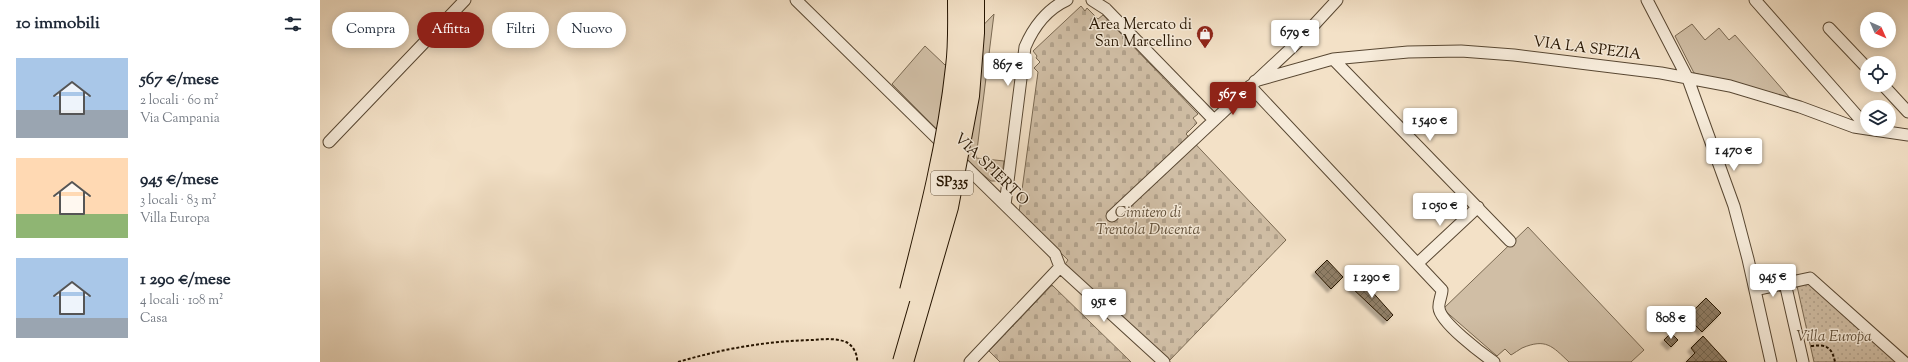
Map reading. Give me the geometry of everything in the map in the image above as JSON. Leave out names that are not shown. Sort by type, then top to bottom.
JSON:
[{"type":"highway","name":"SP335","points":[[890,362],[928,224],[947,137],[956,66],[958,0]]},
{"type":"highway","name":"SP335","points":[[903,362],[948,207],[969,96],[974,33],[974,0]]},
{"type":"street","points":[[329,142],[465,0]]},
{"type":"street","name":"VIA SPIERTO","points":[[796,0],[1055,254],[1060,267],[1164,362]]},
{"type":"street","points":[[1005,205],[1025,47],[1031,32],[1060,3],[1067,0]]},
{"type":"street","points":[[1092,0],[1106,9],[1213,119]]},
{"type":"street","points":[[1112,216],[1213,119],[1280,58],[1337,0]]},
{"type":"street","points":[[1646,0],[1688,79],[1734,206],[1771,362]]},
{"type":"street","points":[[1755,0],[1860,120]]},
{"type":"street","points":[[1830,28],[1860,60]]},
{"type":"street","name":"VIA LA SPEZIA","points":[[1252,84],[1333,59],[1408,52],[1462,51],[1575,62],[1661,73],[1730,86],[1860,127]]},
{"type":"street","points":[[1280,58],[1297,70]]},
{"type":"street","points":[[1333,59],[1510,241]]},
{"type":"street","points":[[1252,84],[1442,290],[1438,307],[1441,315],[1447,323],[1494,362]]},
{"type":"street","points":[[1889,92],[1908,112]]},
{"type":"street","name":"VIA LA SPEZIA","points":[[1896,133],[1908,135]]},
{"type":"street","points":[[1418,263],[1478,207]]},
{"type":"street","points":[[970,362],[1060,267]]},
{"type":"street","points":[[1755,290],[1810,278],[1904,362]]},
{"type":"street","points":[[1785,283],[1803,362]]},
{"type":"path","points":[[678,362],[716,351],[751,345],[792,340],[837,339],[848,342],[854,349],[857,362]]},
{"type":"path","points":[[1800,347],[1824,345],[1832,350],[1835,362]]},
{"type":"green space","name":"Cimitero di Trentola Ducenta","points":[[1081,6],[1085,11],[1087,8],[1098,19],[1103,15],[1198,114],[1193,118],[1197,123],[1186,134],[1286,240],[1169,361],[1064,266],[1068,260],[1019,212],[1038,72],[1034,68],[1040,62],[1036,58],[1037,56],[1033,51]]},
{"type":"green space","points":[[994,14],[976,158],[1004,161],[1002,175],[996,181],[991,181],[977,170],[892,84],[925,46],[945,65]]},
{"type":"green space","points":[[1692,24],[1705,40],[1719,28],[1729,40],[1735,35],[1790,98],[1694,73],[1675,36]]},
{"type":"green space","points":[[1528,227],[1644,350],[1631,362],[1569,362],[1553,348],[1543,344],[1530,345],[1511,355],[1505,349],[1497,356],[1443,309]]},
{"type":"green space","name":"Villa Europa","points":[[1810,283],[1898,362],[1814,362],[1797,286]]},
{"type":"green space","points":[[1052,285],[1131,362],[1000,362],[989,351]]},
{"type":"building","points":[[1327,260],[1343,277],[1331,289],[1315,272]]},
{"type":"building","points":[[1360,278],[1393,315],[1387,321],[1351,287]]},
{"type":"building","points":[[1706,298],[1721,313],[1702,332],[1687,317]]},
{"type":"building","points":[[1671,333],[1678,340],[1671,347],[1664,340]]},
{"type":"building","points":[[1703,336],[1727,362],[1686,362],[1695,353],[1691,348]]},
{"type":"place","name":"Area Mercato di San Marcellino","points":[[1205,49]]}]
